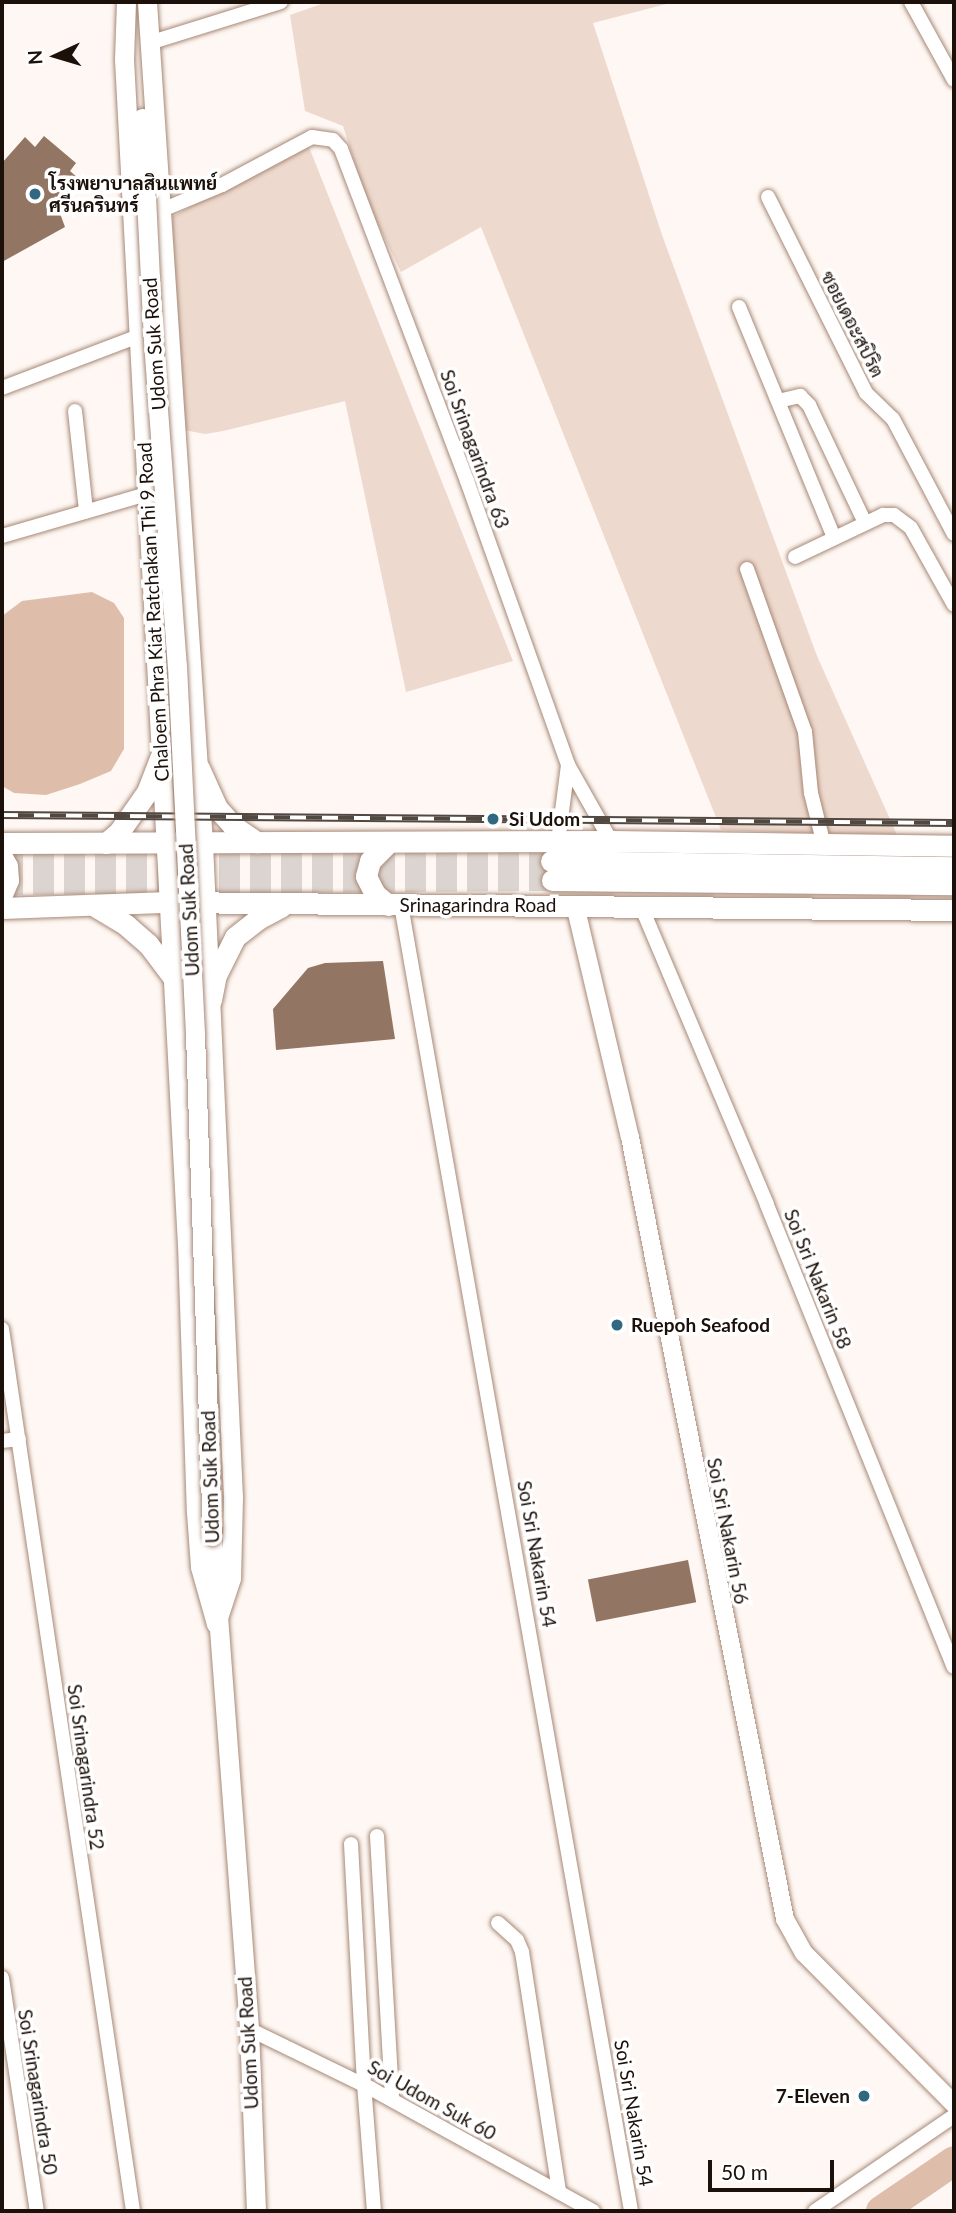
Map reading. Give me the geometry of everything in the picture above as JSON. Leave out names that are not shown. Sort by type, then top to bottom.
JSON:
[{"type":"main road","name":"Chaloem Phra Kiat Ratchakan Thi 9 Road","points":[[127,2],[142,118],[146,197]]},
{"type":"main road","name":"Chaloem Phra Kiat Ratchakan Thi 9 Road","points":[[127,2],[124,60],[165,844]]},
{"type":"main road","name":"Chaloem Phra Kiat Ratchakan Thi 9 Road","points":[[146,2],[203,844]]},
{"type":"main road","name":"Chaloem Phra Kiat Ratchakan Thi 9 Road","points":[[142,118],[149,43]]},
{"type":"main road","name":"Udom Suk Road","points":[[146,197],[153,341],[177,666],[192,966],[216,1624],[249,2029],[256,2211]]},
{"type":"main road","points":[[157,691],[163,706],[176,714],[189,706],[193,688]]},
{"type":"main road","points":[[106,843],[118,832],[147,792],[160,758]]},
{"type":"main road","points":[[199,768],[216,808],[233,826],[257,842]]},
{"type":"main road","name":"Srinagarindra Road","points":[[554,861],[611,841],[954,846]]},
{"type":"main road","points":[[389,842],[370,861],[366,876],[369,886],[395,905]]},
{"type":"main road","name":"Srinagarindra Road","points":[[2,843],[429,842],[554,861],[954,884]]},
{"type":"main road","name":"Udom Suk Road","points":[[165,844],[182,1147],[200,1567],[216,1624]]},
{"type":"main road","name":"Udom Suk Road","points":[[203,844],[233,1497],[231,1578],[216,1624]]},
{"type":"main road","points":[[2,857],[7,866],[8,880],[2,894]]},
{"type":"main road","name":"Srinagarindra Road","points":[[554,861],[954,867]]},
{"type":"main road","name":"Srinagarindra Road","points":[[2,908],[169,902],[954,910]]},
{"type":"main road","points":[[92,905],[134,931],[173,977]]},
{"type":"main road","points":[[211,1000],[216,975],[235,937],[258,919],[286,905]]},
{"type":"main road","points":[[182,1147],[192,1130],[200,1129],[210,1133],[217,1147]]},
{"type":"street","points":[[149,43],[281,2]]},
{"type":"street","points":[[911,2],[954,80]]},
{"type":"street","name":"Soi Srinagarindra 63","points":[[162,210],[222,185],[312,137],[333,140],[341,149],[467,481],[568,765],[611,841]]},
{"type":"street","name":"ซอยเดอะสปิริต","points":[[768,197],[866,393],[893,419],[954,534]]},
{"type":"street","points":[[738,307],[834,538]]},
{"type":"street","points":[[2,388],[139,336]]},
{"type":"street","points":[[778,401],[800,396],[809,405],[865,523]]},
{"type":"street","points":[[75,411],[86,511]]},
{"type":"street","points":[[2,536],[147,494]]},
{"type":"street","points":[[795,557],[883,515],[902,518],[911,528],[954,605]]},
{"type":"street","points":[[747,569],[805,732],[811,793],[824,845]]},
{"type":"street","name":"Soi Srinagarindra 63","points":[[554,861],[568,765]]},
{"type":"street","name":"Soi Sri Nakarin 54","points":[[395,905],[631,2211]]},
{"type":"street","name":"Soi Sri Nakarin 56","points":[[575,905],[630,1137],[785,1919],[804,1953],[954,2105]]},
{"type":"street","name":"Soi Sri Nakarin 58","points":[[641,906],[767,1205],[954,1667]]},
{"type":"street","name":"Soi Srinagarindra 52","points":[[2,1328],[133,2211]]},
{"type":"street","points":[[2,1441],[19,1439]]},
{"type":"street","points":[[377,1836],[392,2100]]},
{"type":"street","points":[[351,1844],[374,2211]]},
{"type":"street","points":[[498,1923],[517,1940],[522,1952],[559,2192]]},
{"type":"street","name":"Soi Srinagarindra 50","points":[[2,1978],[37,2211]]},
{"type":"street","name":"Soi Udom Suk 60","points":[[249,2029],[364,2084],[593,2211]]},
{"type":"street","points":[[815,2211],[954,2116]]},
{"type":"shaded area","points":[[327,2],[674,2],[593,23],[662,235],[817,656],[898,837],[721,830],[481,227],[401,272],[367,202],[343,126],[305,111],[290,15]]},
{"type":"shaded area","points":[[307,142],[513,661],[406,692],[345,401],[223,431],[205,434],[184,430],[172,217]]},
{"type":"shaded area","points":[[92,592],[114,603],[124,618],[124,749],[111,771],[80,784],[46,795],[14,793],[2,786],[2,616],[22,601]]},
{"type":"building","name":"โรงพยาบาลสินแพทย์ ศรีนครินทร์","points":[[44,136],[76,163],[70,171],[79,179],[58,208],[65,227],[2,262],[2,163],[25,137],[35,147]]},
{"type":"building","points":[[383,961],[395,1039],[276,1050],[273,1009],[308,968],[325,963]]},
{"type":"building","points":[[688,1560],[696,1602],[596,1622],[588,1579]]},
{"type":"waterway","points":[[881,2211],[954,2161]]},
{"type":"tunnel","points":[[2,864],[551,861]]},
{"type":"tunnel","points":[[2,884],[552,880]]},
{"type":"railway","points":[[2,815],[954,823]]},
{"type":"place","name":"โรงพยาบาลสินแพทย์ ศรีนครินทร์","points":[[35,194]]},
{"type":"place","name":"Si Udom","points":[[493,819]]},
{"type":"place","name":"Ruepoh Seafood","points":[[617,1325]]},
{"type":"place","name":"7-Eleven","points":[[864,2096]]}]
